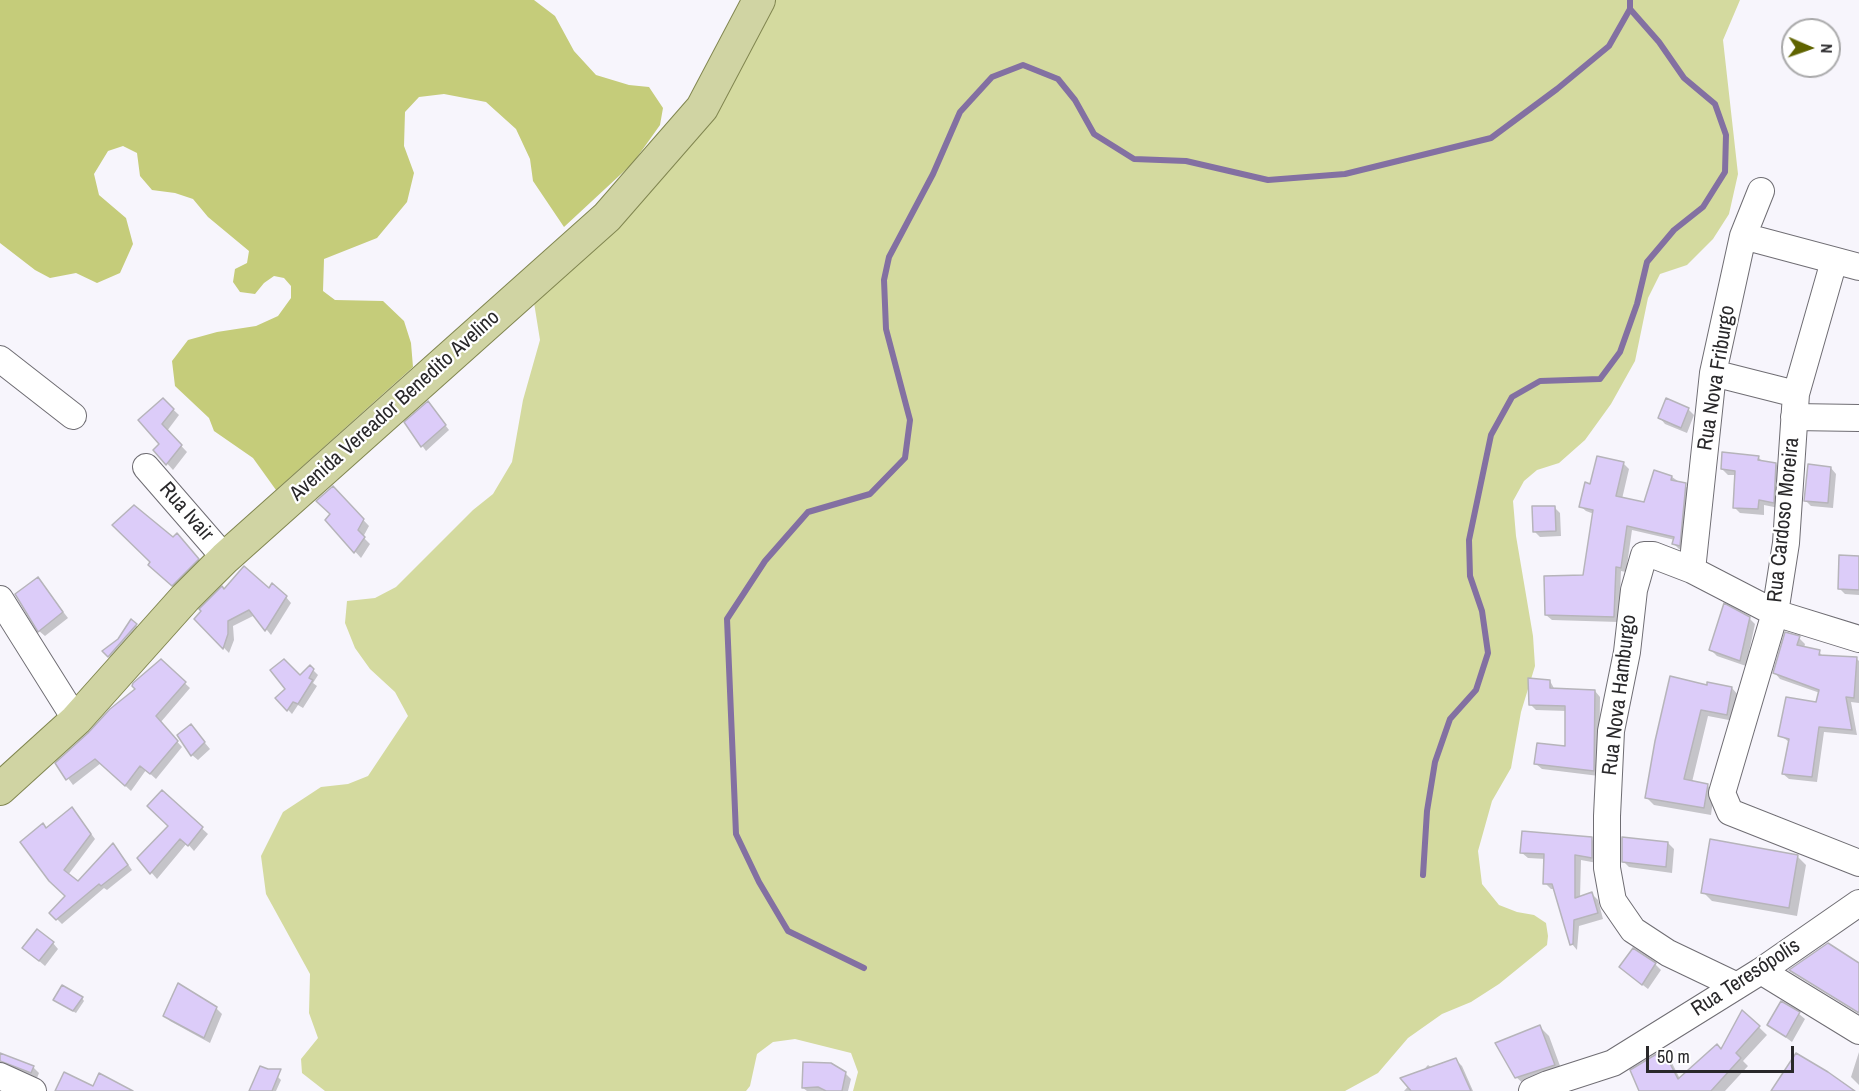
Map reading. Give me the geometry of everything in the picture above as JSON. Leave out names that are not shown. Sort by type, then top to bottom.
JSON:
[{"type":"main road","name":"Avenida Vereador Benedito Avelino","points":[[0,789],[76,720],[185,598],[225,558],[607,217],[702,108],[759,0]]},
{"type":"street","name":"Rua Nova Friburgo","points":[[1692,570],[1713,373],[1743,236],[1761,191]]},
{"type":"street","points":[[1743,236],[1859,267]]},
{"type":"street","name":"Rua Cardoso Moreira","points":[[1834,261],[1795,406],[1786,543],[1775,613],[1722,793],[1730,812],[1859,863]]},
{"type":"street","points":[[0,359],[74,416]]},
{"type":"street","points":[[1713,373],[1795,406],[1859,418]]},
{"type":"street","name":"Rua Ivair","points":[[146,467],[225,558]]},
{"type":"street","name":"Rua Nova Hamburgo","points":[[1692,570],[1653,555],[1644,555],[1634,590],[1627,652],[1611,731],[1607,868],[1612,901],[1633,930],[1668,954],[1735,986]]},
{"type":"street","points":[[1692,570],[1775,613],[1859,639]]},
{"type":"street","points":[[0,599],[76,720]]},
{"type":"street","name":"Rua Teresópolis","points":[[1532,1091],[1613,1063],[1761,971],[1859,903]]},
{"type":"street","points":[[1761,971],[1859,1031]]},
{"type":"street","points":[[0,1076],[33,1091]]},
{"type":"green space","points":[[0,0],[534,0],[555,16],[574,51],[596,75],[629,85],[649,87],[663,108],[660,125],[633,163],[564,227],[533,181],[530,159],[516,129],[486,102],[444,94],[419,97],[405,112],[404,146],[414,173],[407,202],[377,238],[324,259],[323,291],[335,300],[383,301],[404,321],[411,343],[413,367],[276,490],[253,458],[214,431],[209,418],[175,386],[172,361],[188,340],[217,332],[256,326],[278,316],[291,298],[291,286],[284,278],[274,276],[255,294],[240,292],[233,282],[235,269],[247,263],[249,251],[208,217],[193,199],[175,193],[152,190],[140,176],[137,153],[123,146],[108,151],[94,174],[99,195],[126,218],[133,244],[120,273],[97,283],[76,273],[50,278],[35,270],[0,243]]},
{"type":"green space","points":[[759,0],[1740,0],[1723,40],[1738,174],[1729,214],[1713,239],[1687,265],[1660,274],[1648,298],[1635,361],[1611,404],[1585,440],[1559,463],[1537,470],[1524,481],[1513,501],[1516,536],[1533,636],[1535,666],[1521,712],[1511,768],[1492,801],[1478,851],[1482,884],[1499,905],[1534,915],[1546,923],[1547,945],[1499,984],[1471,1002],[1442,1014],[1408,1038],[1378,1073],[1345,1091],[853,1091],[858,1072],[851,1053],[795,1039],[773,1042],[757,1054],[750,1086],[746,1091],[325,1091],[302,1073],[301,1059],[318,1038],[309,1013],[310,974],[266,894],[261,856],[283,812],[321,787],[348,784],[368,776],[408,716],[395,692],[370,669],[355,648],[345,623],[347,601],[375,598],[396,587],[473,510],[493,494],[512,462],[523,400],[540,340],[531,284],[607,217]]},
{"type":"building","points":[[163,398],[174,409],[162,424],[182,445],[166,465],[153,450],[159,444],[138,420]]},
{"type":"building","points":[[1666,398],[1689,408],[1681,428],[1658,418]]},
{"type":"building","points":[[428,401],[446,425],[421,447],[404,422]]},
{"type":"building","points":[[1722,452],[1759,456],[1758,460],[1776,463],[1774,503],[1759,500],[1758,509],[1733,508],[1735,471],[1721,469]]},
{"type":"building","points":[[1597,456],[1624,462],[1616,496],[1644,502],[1654,470],[1672,476],[1671,480],[1686,483],[1680,546],[1672,544],[1674,537],[1627,526],[1621,568],[1616,567],[1614,617],[1545,615],[1544,576],[1583,575],[1593,510],[1579,507],[1585,482],[1590,484]]},
{"type":"building","points":[[1808,464],[1831,467],[1828,503],[1804,501]]},
{"type":"building","points":[[333,486],[364,519],[358,530],[365,537],[354,553],[325,520],[330,514],[316,501]]},
{"type":"building","points":[[134,505],[173,537],[177,533],[199,559],[172,586],[148,565],[150,562],[112,525]]},
{"type":"building","points":[[1532,506],[1555,506],[1556,531],[1533,532]]},
{"type":"building","points":[[1839,555],[1859,556],[1859,590],[1838,589]]},
{"type":"building","points":[[244,566],[269,588],[272,583],[287,596],[265,631],[249,610],[228,621],[228,634],[223,649],[194,619],[201,611],[199,609],[222,586],[224,589]]},
{"type":"building","points":[[38,577],[63,612],[38,632],[15,594]]},
{"type":"building","points":[[1724,603],[1750,617],[1740,661],[1709,650]]},
{"type":"building","points":[[131,619],[137,624],[108,657],[102,651],[118,639]]},
{"type":"building","points":[[1785,632],[1800,636],[1797,645],[1820,650],[1819,655],[1857,657],[1854,698],[1846,697],[1852,730],[1819,727],[1812,777],[1782,774],[1789,739],[1778,736],[1786,697],[1816,702],[1819,690],[1773,673]]},
{"type":"building","points":[[161,659],[186,682],[156,716],[178,741],[150,774],[140,766],[125,786],[95,759],[66,780],[55,763],[110,709],[135,689],[132,686],[133,683]]},
{"type":"building","points":[[284,659],[300,675],[310,665],[314,669],[309,678],[313,680],[298,704],[293,702],[287,711],[275,698],[285,689],[270,670]]},
{"type":"building","points":[[1670,676],[1707,685],[1707,682],[1732,687],[1727,715],[1701,710],[1684,779],[1708,784],[1704,808],[1645,798]]},
{"type":"building","points":[[1528,678],[1550,680],[1550,688],[1595,690],[1594,771],[1534,764],[1537,743],[1565,746],[1565,706],[1529,705]]},
{"type":"building","points":[[191,724],[205,742],[191,756],[177,735]]},
{"type":"building","points":[[162,790],[203,827],[188,846],[180,839],[150,874],[137,858],[168,826],[147,806]]},
{"type":"building","points":[[72,807],[91,834],[64,870],[78,881],[113,843],[128,865],[101,886],[99,884],[56,920],[49,913],[65,896],[49,881],[20,842],[43,823],[46,828]]},
{"type":"building","points":[[1522,831],[1592,837],[1592,858],[1575,855],[1575,898],[1592,892],[1598,913],[1574,920],[1573,944],[1570,945],[1552,884],[1543,884],[1544,854],[1520,853]]},
{"type":"building","points":[[1622,837],[1668,842],[1666,867],[1622,862]]},
{"type":"building","points":[[1710,839],[1798,855],[1789,908],[1701,893]]},
{"type":"building","points":[[37,929],[54,942],[39,961],[22,948]]},
{"type":"building","points":[[1828,943],[1859,963],[1859,1013],[1789,970]]},
{"type":"building","points":[[1633,948],[1656,963],[1642,985],[1619,967]]},
{"type":"building","points":[[178,983],[217,1007],[204,1038],[163,1016]]},
{"type":"building","points":[[62,985],[83,997],[73,1011],[53,1000]]},
{"type":"building","points":[[1781,1001],[1800,1012],[1786,1037],[1767,1025]]},
{"type":"building","points":[[1742,1010],[1760,1026],[1736,1053],[1741,1058],[1711,1091],[1639,1091],[1630,1070],[1663,1050],[1678,1079],[1717,1044],[1721,1049]]},
{"type":"building","points":[[1540,1025],[1555,1065],[1515,1078],[1495,1043]]},
{"type":"building","points":[[0,1053],[34,1066],[31,1073],[0,1061]]},
{"type":"building","points":[[1796,1053],[1828,1072],[1855,1091],[1771,1091]]},
{"type":"building","points":[[1456,1058],[1471,1091],[1411,1091],[1400,1078]]},
{"type":"building","points":[[803,1062],[831,1063],[846,1072],[842,1091],[826,1091],[818,1087],[802,1088]]},
{"type":"building","points":[[260,1066],[268,1069],[281,1069],[272,1091],[249,1091]]},
{"type":"building","points":[[64,1072],[93,1086],[99,1073],[133,1091],[55,1091]]},
{"type":"waterway","points":[[864,968],[788,931],[759,882],[736,834],[727,619],[765,561],[808,512],[870,494],[905,458],[910,420],[886,329],[884,280],[889,257],[933,174],[960,112],[992,77],[1023,65],[1058,79],[1075,100],[1094,134],[1134,159],[1186,161],[1268,180],[1345,174],[1491,138],[1557,89],[1609,46],[1630,9],[1630,0]]},
{"type":"waterway","points":[[1423,875],[1427,811],[1435,762],[1450,719],[1476,690],[1488,653],[1482,611],[1470,576],[1469,540],[1491,435],[1512,397],[1540,381],[1600,379],[1620,352],[1637,304],[1647,262],[1674,230],[1703,207],[1725,172],[1726,135],[1715,104],[1684,78],[1659,42],[1630,9]]}]
